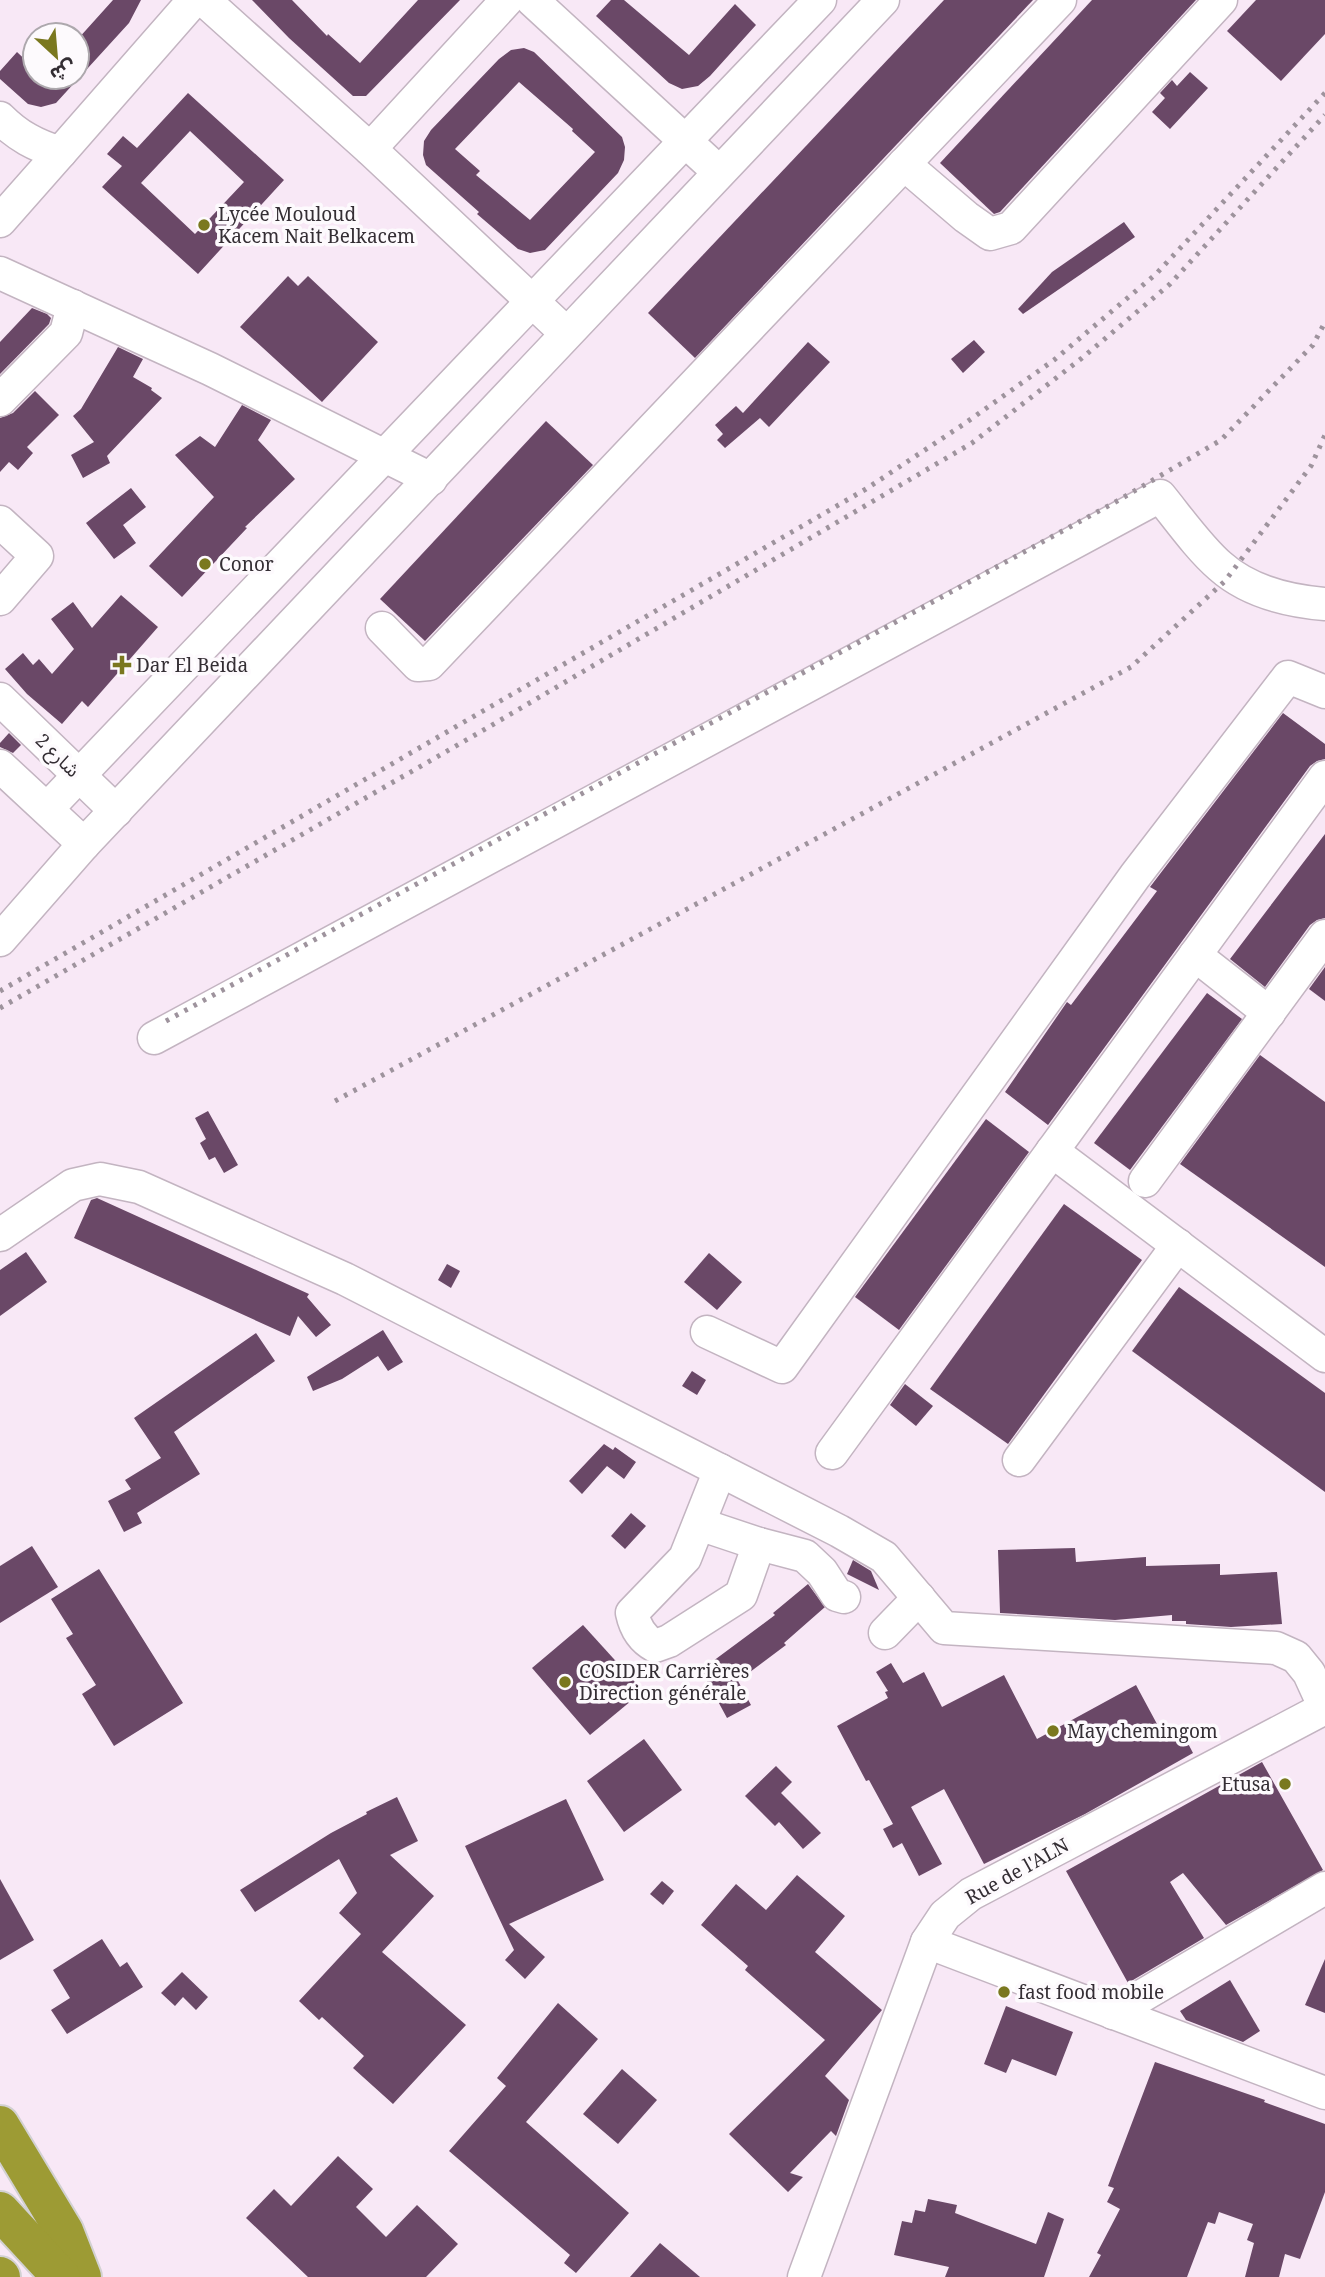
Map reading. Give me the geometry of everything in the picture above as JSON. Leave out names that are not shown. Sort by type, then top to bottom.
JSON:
[{"type":"highway","points":[[0,2125],[64,2231],[82,2277]]},
{"type":"highway","points":[[0,2211],[61,2277]]},
{"type":"street","points":[[370,149],[507,0]]},
{"type":"street","points":[[532,0],[719,172]]},
{"type":"street","points":[[47,809],[820,0]]},
{"type":"street","points":[[0,940],[84,844],[883,0]]},
{"type":"street","points":[[382,628],[418,665],[429,664],[1060,0]]},
{"type":"street","points":[[904,164],[990,234],[1011,228],[1221,0]]},
{"type":"street","points":[[0,221],[60,153],[209,2],[566,333]]},
{"type":"street","points":[[0,118],[18,135],[60,153]]},
{"type":"street","points":[[0,273],[209,369],[431,480]]},
{"type":"street","points":[[0,400],[66,334],[73,306]]},
{"type":"street","points":[[154,1038],[1160,496],[1220,566],[1254,589],[1325,604]]},
{"type":"street","points":[[0,522],[37,556],[0,599]]},
{"type":"street","points":[[706,1332],[782,1367],[1135,876],[1288,677],[1325,692]]},
{"type":"street","name":"شارع 2","points":[[0,699],[117,811]]},
{"type":"street","points":[[0,766],[84,844]]},
{"type":"street","points":[[832,1452],[1325,778]]},
{"type":"street","points":[[1146,1181],[1325,936]]},
{"type":"street","points":[[1195,955],[1269,1013]]},
{"type":"street","points":[[1052,1151],[1325,1356]]},
{"type":"street","points":[[0,1235],[74,1185],[100,1179],[139,1187],[345,1279],[839,1531],[884,1557],[944,1628],[1276,1648],[1296,1657],[1309,1673],[1325,1708]]},
{"type":"street","points":[[1019,1460],[1178,1245]]},
{"type":"street","points":[[720,1470],[685,1558],[632,1613],[641,1634],[655,1646],[669,1641],[741,1595],[759,1544]]},
{"type":"street","points":[[699,1524],[805,1556],[822,1572],[837,1595],[844,1598]]},
{"type":"street","points":[[885,1633],[919,1598]]},
{"type":"street","name":"Rue de l'ALN","points":[[804,2277],[927,1942],[945,1915],[971,1894],[1325,1708]]},
{"type":"street","points":[[1113,2013],[1325,1888]]},
{"type":"street","points":[[927,1942],[1325,2093]]},
{"type":"building","points":[[113,0],[141,0],[129,23],[91,65],[91,24]]},
{"type":"building","points":[[252,0],[292,0],[327,36],[328,34],[360,63],[418,0],[460,0],[366,96],[353,96]]},
{"type":"building","points":[[611,0],[624,0],[689,55],[735,4],[756,25],[710,76],[698,86],[682,89],[669,83],[596,16]]},
{"type":"building","points":[[944,0],[1033,0],[695,358],[648,313]]},
{"type":"building","points":[[1092,0],[1196,0],[1000,212],[994,214],[940,163]]},
{"type":"building","points":[[1256,0],[1325,0],[1325,34],[1281,81],[1227,31]]},
{"type":"building","points":[[524,48],[534,52],[622,137],[625,147],[624,160],[618,173],[545,250],[530,253],[518,249],[477,214],[479,212],[426,165],[423,155],[424,141],[431,130],[499,59],[511,50]],"holes":[[[519,82],[573,129],[572,131],[595,152],[530,220],[476,175],[480,171],[455,149]]]},
{"type":"building","points":[[17,52],[21,56],[21,91],[67,91],[56,103],[41,107],[28,104],[0,79],[0,71]]},
{"type":"building","points":[[1190,72],[1208,88],[1170,129],[1152,112],[1165,98],[1160,93],[1172,80],[1177,86]]},
{"type":"building","points":[[188,93],[284,180],[198,274],[102,187],[122,166],[107,154],[123,136],[137,148]],"holes":[[[190,131],[244,182],[195,234],[141,183]]]},
{"type":"building","points":[[1124,222],[1135,237],[1023,314],[1018,309],[1052,272]]},
{"type":"building","points":[[288,276],[298,286],[308,276],[378,342],[322,402],[240,327]]},
{"type":"building","points":[[32,308],[47,314],[51,318],[49,324],[0,374],[0,342]]},
{"type":"building","points":[[974,340],[985,352],[963,373],[951,359]]},
{"type":"building","points":[[808,342],[830,362],[769,427],[760,418],[725,448],[717,440],[723,434],[715,425],[736,406],[743,413]]},
{"type":"building","points":[[118,347],[143,359],[133,377],[152,388],[151,390],[162,398],[107,456],[110,463],[83,478],[71,455],[94,442],[73,416],[81,409]]},
{"type":"building","points":[[35,391],[59,415],[27,447],[33,453],[18,470],[9,462],[0,472],[0,418],[13,413]]},
{"type":"building","points":[[242,405],[271,420],[258,440],[295,479],[245,527],[247,528],[182,597],[149,566],[214,497],[175,455],[200,436],[215,447]]},
{"type":"building","points":[[546,421],[593,465],[425,641],[380,599]]},
{"type":"building","points":[[131,488],[146,507],[123,525],[136,543],[114,559],[86,523]]},
{"type":"building","points":[[121,595],[158,627],[88,707],[82,701],[62,724],[27,694],[5,669],[23,653],[33,665],[39,659],[52,674],[74,649],[51,619],[73,602],[92,628]]},
{"type":"building","points":[[1283,713],[1325,744],[1325,759],[1310,766],[1048,1125],[1005,1092],[1067,1002],[1071,1005],[1157,891],[1150,887]]},
{"type":"building","points":[[9,733],[21,745],[13,753],[0,747],[0,743]]},
{"type":"building","points":[[1325,834],[1325,918],[1310,925],[1265,987],[1230,959]]},
{"type":"building","points":[[1325,967],[1325,1001],[1309,989]]},
{"type":"building","points":[[1207,993],[1242,1019],[1130,1170],[1094,1143]]},
{"type":"building","points":[[1260,1055],[1325,1102],[1325,1267],[1180,1164]]},
{"type":"building","points":[[208,1111],[238,1165],[224,1173],[215,1157],[209,1160],[200,1143],[206,1139],[195,1118]]},
{"type":"building","points":[[986,1119],[1029,1152],[899,1330],[855,1297]]},
{"type":"building","points":[[97,1198],[309,1294],[307,1297],[331,1325],[316,1337],[298,1316],[290,1336],[74,1238],[91,1200]]},
{"type":"building","points":[[1064,1204],[1142,1260],[1008,1444],[930,1389]]},
{"type":"building","points":[[26,1252],[47,1282],[0,1316],[0,1270]]},
{"type":"building","points":[[709,1253],[742,1282],[717,1310],[684,1282]]},
{"type":"building","points":[[447,1264],[460,1271],[451,1288],[438,1280]]},
{"type":"building","points":[[1179,1287],[1325,1393],[1325,1492],[1132,1351]]},
{"type":"building","points":[[383,1330],[403,1362],[388,1371],[378,1356],[342,1379],[313,1391],[307,1377]]},
{"type":"building","points":[[256,1333],[275,1361],[174,1432],[200,1474],[137,1513],[142,1523],[124,1532],[108,1501],[131,1489],[125,1480],[161,1458],[134,1418]]},
{"type":"building","points":[[692,1371],[706,1380],[697,1395],[682,1386]]},
{"type":"building","points":[[905,1384],[933,1406],[916,1426],[890,1405]]},
{"type":"building","points":[[604,1444],[613,1450],[615,1447],[636,1462],[624,1479],[607,1466],[582,1494],[569,1481]]},
{"type":"building","points":[[631,1513],[646,1526],[625,1549],[611,1536]]},
{"type":"building","points":[[32,1546],[58,1587],[0,1623],[0,1566]]},
{"type":"building","points":[[1075,1548],[1076,1562],[1146,1557],[1146,1566],[1220,1564],[1220,1575],[1277,1572],[1282,1624],[1231,1627],[1186,1624],[1186,1621],[1172,1621],[1172,1615],[1115,1620],[1000,1613],[998,1550]]},
{"type":"building","points":[[853,1560],[871,1571],[879,1590],[847,1574]]},
{"type":"building","points":[[99,1569],[183,1703],[114,1746],[82,1694],[96,1685],[66,1638],[73,1634],[51,1599]]},
{"type":"building","points":[[808,1584],[825,1607],[784,1643],[786,1645],[738,1681],[751,1705],[727,1718],[701,1670],[775,1615],[773,1613]]},
{"type":"building","name":"COSIDER Carrières Direction générale","points":[[583,1625],[643,1691],[590,1735],[532,1668]]},
{"type":"building","points":[[891,1663],[903,1683],[924,1672],[942,1707],[1004,1675],[1037,1739],[1136,1685],[1164,1737],[1180,1728],[1193,1753],[1085,1814],[984,1864],[944,1789],[911,1807],[942,1864],[919,1876],[902,1843],[893,1848],[883,1829],[893,1824],[869,1780],[866,1781],[837,1726],[888,1698],[885,1692],[888,1691],[876,1672]]},
{"type":"building","points":[[644,1739],[682,1790],[624,1832],[587,1781]]},
{"type":"building","points":[[1262,1762],[1323,1870],[1226,1925],[1183,1873],[1170,1882],[1204,1938],[1128,1983],[1066,1871]]},
{"type":"building","points":[[776,1766],[792,1782],[781,1793],[821,1833],[803,1849],[779,1822],[775,1826],[745,1796]]},
{"type":"building","points":[[397,1797],[418,1841],[390,1855],[434,1896],[382,1952],[466,2025],[393,2104],[353,2068],[364,2056],[322,2017],[319,2020],[299,2001],[361,1934],[339,1913],[357,1893],[339,1859],[255,1912],[240,1890],[331,1833],[367,1814],[366,1812]]},
{"type":"building","points":[[566,1799],[604,1880],[509,1924],[545,1957],[525,1979],[505,1960],[514,1950],[465,1846]]},
{"type":"building","points":[[797,1875],[845,1916],[815,1952],[882,2010],[825,2076],[849,2100],[836,2136],[831,2131],[790,2173],[803,2177],[788,2192],[729,2134],[825,2040],[745,1970],[748,1966],[701,1925],[736,1884],[766,1910]]},
{"type":"building","points":[[0,1879],[34,1940],[0,1960]]},
{"type":"building","points":[[662,1881],[674,1891],[663,1905],[650,1894]]},
{"type":"building","points":[[102,1939],[120,1967],[127,1962],[143,1987],[67,2034],[51,2010],[70,1998],[53,1970]]},
{"type":"building","points":[[1325,1959],[1325,2013],[1305,2005]]},
{"type":"building","points":[[182,1972],[208,1997],[196,2010],[183,1997],[175,2006],[161,1993]]},
{"type":"building","points":[[1230,1980],[1260,2031],[1243,2042],[1186,2020],[1180,2011]]},
{"type":"building","points":[[558,2003],[598,2039],[526,2122],[629,2213],[576,2273],[564,2263],[570,2255],[449,2151],[506,2086],[497,2078]]},
{"type":"building","points":[[1006,2006],[1073,2032],[1056,2076],[1012,2059],[1006,2073],[984,2064]]},
{"type":"building","points":[[1155,2062],[1325,2124],[1325,2192],[1300,2259],[1285,2254],[1279,2277],[1245,2277],[1254,2243],[1247,2240],[1253,2224],[1219,2212],[1215,2224],[1208,2222],[1187,2277],[1089,2277],[1101,2255],[1097,2253],[1120,2209],[1107,2202],[1114,2188],[1108,2186]]},
{"type":"building","points":[[622,2069],[657,2100],[618,2144],[583,2114]]},
{"type":"building","points":[[338,2156],[373,2189],[356,2207],[386,2237],[417,2205],[458,2244],[426,2277],[308,2277],[246,2218],[274,2189],[291,2206]]},
{"type":"building","points":[[928,2199],[957,2205],[955,2213],[1036,2244],[1048,2212],[1064,2219],[1044,2277],[945,2277],[949,2267],[894,2255],[902,2221],[912,2223],[915,2210],[925,2212]]},
{"type":"building","points":[[660,2243],[700,2277],[630,2277]]},
{"type":"railway","points":[[0,991],[866,489],[964,424],[1054,360],[1156,274],[1325,93]]},
{"type":"railway","points":[[0,1008],[475,735],[972,443],[1082,358],[1170,284],[1325,115]]},
{"type":"railway","points":[[166,1021],[1119,500],[1221,440],[1313,345],[1325,322]]},
{"type":"railway","points":[[335,1101],[1131,667],[1225,581],[1311,466],[1325,435]]},
{"type":"place","name":"Lycée Mouloud Kacem Nait Belkacem","points":[[204,225]]},
{"type":"place","name":"Conor","points":[[205,564]]},
{"type":"place","name":"Dar El Beida","points":[[122,665]]},
{"type":"place","name":"COSIDER Carrières Direction générale","points":[[565,1682]]},
{"type":"place","name":"May chemingom","points":[[1053,1731]]},
{"type":"place","name":"Etusa","points":[[1285,1784]]},
{"type":"place","name":"fast food mobile","points":[[1004,1992]]}]
